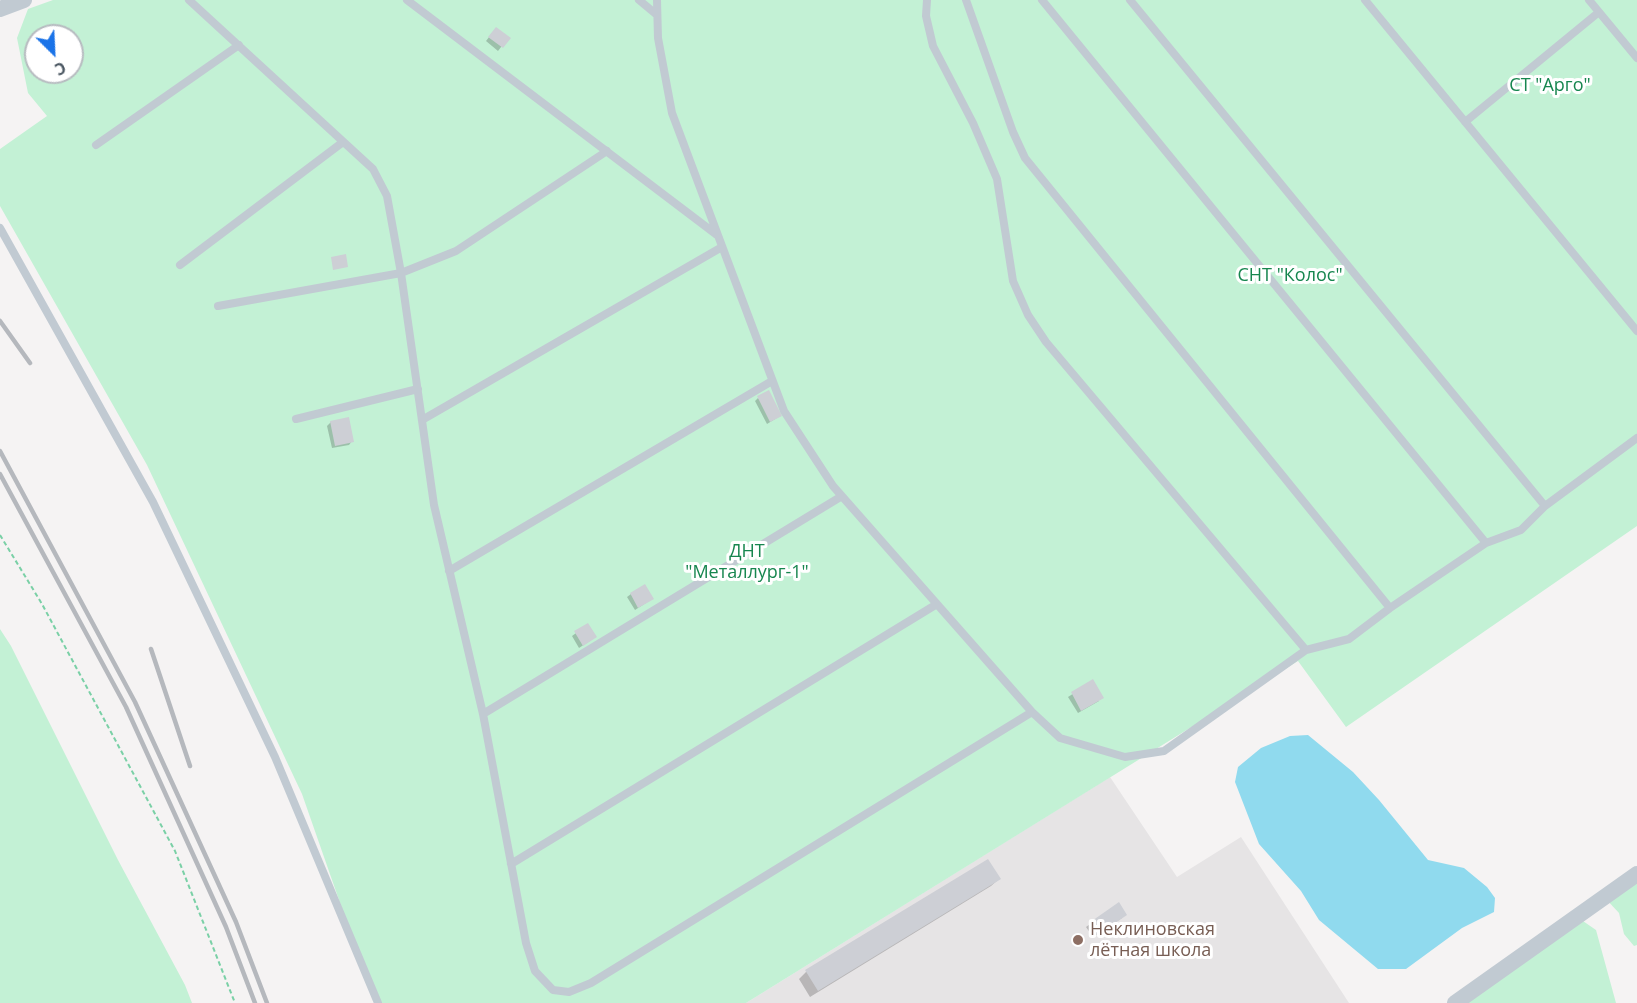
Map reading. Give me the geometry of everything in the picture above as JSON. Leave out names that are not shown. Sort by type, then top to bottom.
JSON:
[{"type":"street","points":[[0,9],[24,0]]},
{"type":"street","points":[[1455,1003],[1637,874]]},
{"type":"lane","points":[[189,0],[373,169],[387,196],[401,273],[434,505],[483,714],[526,943],[535,971],[553,990],[569,992],[591,983],[1032,712]]},
{"type":"lane","points":[[407,0],[718,235]]},
{"type":"lane","points":[[639,0],[657,15]]},
{"type":"lane","points":[[657,0],[658,38],[672,113],[784,411],[833,486],[1032,712],[1060,738],[1125,757],[1164,750],[1306,650],[1349,639],[1390,608],[1486,543],[1521,530],[1545,506],[1637,438]]},
{"type":"lane","points":[[927,0],[926,16],[933,46],[973,123],[997,179],[1013,281],[1028,315],[1046,342],[1306,650]]},
{"type":"lane","points":[[966,0],[1013,132],[1025,158],[1390,608]]},
{"type":"lane","points":[[1042,0],[1486,543]]},
{"type":"lane","points":[[1130,0],[1545,506]]},
{"type":"lane","points":[[1365,0],[1637,331]]},
{"type":"lane","points":[[1589,0],[1637,58]]},
{"type":"lane","points":[[1465,122],[1599,12]]},
{"type":"lane","points":[[96,145],[238,45]]},
{"type":"lane","points":[[180,265],[343,142]]},
{"type":"lane","points":[[218,306],[401,273],[456,251],[607,152]]},
{"type":"lane","points":[[0,228],[153,501],[275,757],[378,1003]]},
{"type":"lane","points":[[422,420],[722,247]]},
{"type":"lane","points":[[450,571],[772,381]]},
{"type":"lane","points":[[296,419],[418,389]]},
{"type":"lane","points":[[483,714],[842,496]]},
{"type":"lane","points":[[511,864],[937,604]]},
{"type":"path","points":[[0,534],[42,604],[175,851],[235,1003]]},
{"type":"shaded area","name":"Неклиновская лётная школа","points":[[1110,777],[1177,877],[1241,837],[1349,1003],[746,1003]]},
{"type":"green space","name":"ДНТ \"Металлург-1\"","points":[[53,0],[1637,0],[1637,526],[1346,727],[1298,661],[746,1003],[375,1003],[302,794],[147,465],[0,206],[0,149],[47,116],[28,93],[26,84],[84,84],[84,24],[24,24],[24,73],[17,38],[28,9]]},
{"type":"green space","points":[[0,629],[11,646],[118,860],[185,985],[192,1003],[0,1003]]},
{"type":"green space","points":[[1637,877],[1637,945],[1634,946],[1624,934],[1619,913],[1605,898]]},
{"type":"green space","points":[[1580,919],[1596,930],[1616,1003],[1452,1003]]},
{"type":"water","points":[[1308,735],[1353,772],[1428,860],[1464,868],[1487,887],[1495,898],[1494,912],[1462,928],[1406,969],[1378,969],[1319,920],[1301,891],[1259,844],[1235,782],[1238,767],[1261,748],[1290,736]]},
{"type":"building","points":[[496,27],[511,38],[503,48],[488,37]]},
{"type":"building","points":[[346,254],[348,267],[333,270],[331,257]]},
{"type":"building","points":[[769,390],[782,416],[770,422],[757,396]]},
{"type":"building","points":[[349,417],[354,442],[335,446],[330,421]]},
{"type":"building","points":[[645,584],[654,599],[638,608],[630,593]]},
{"type":"building","points":[[588,623],[597,637],[583,646],[574,631]]},
{"type":"building","points":[[1093,679],[1104,698],[1081,711],[1071,692]]},
{"type":"building","points":[[988,859],[1001,879],[818,991],[805,970]]},
{"type":"building","points":[[1119,902],[1127,915],[1097,935],[1089,923]]},
{"type":"railway","points":[[0,321],[30,363]]},
{"type":"railway","points":[[0,451],[135,702],[236,922],[267,1003]]},
{"type":"railway","points":[[0,474],[126,707],[226,927],[255,1003]]},
{"type":"railway","points":[[151,649],[190,766]]},
{"type":"place","name":"Неклиновская лётная школа","points":[[1078,940]]},
{"type":"park label","name":"СТ \"Арго\"","points":[[1550,86]]},
{"type":"park label","name":"СНТ \"Колос\"","points":[[1290,276]]}]
